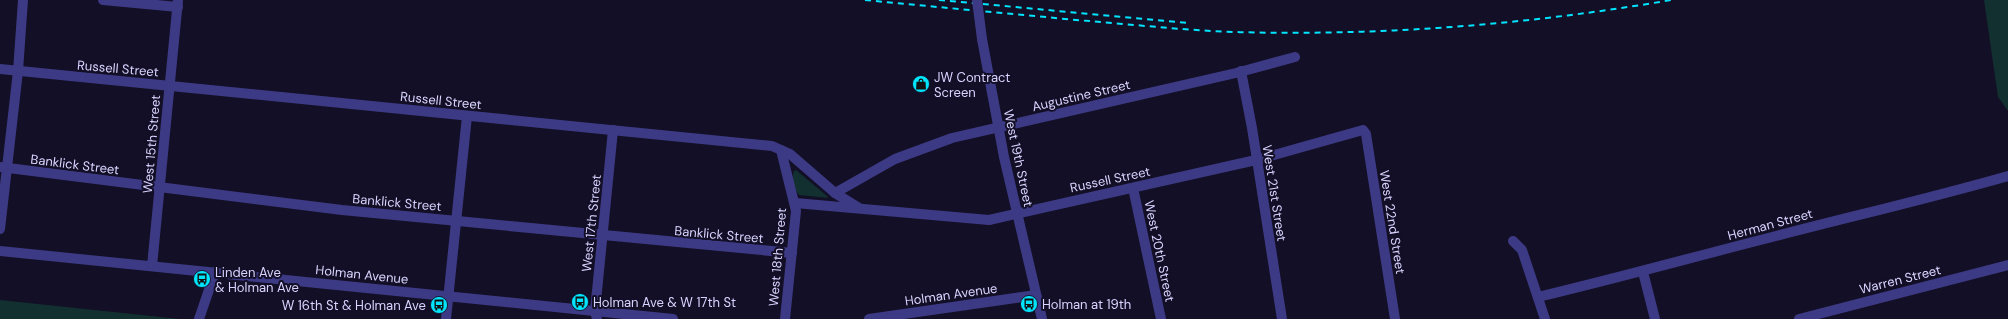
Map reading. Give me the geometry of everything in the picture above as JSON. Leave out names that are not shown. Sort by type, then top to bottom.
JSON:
[{"type":"street","points":[[0,229],[3,168],[18,71],[23,0]]},
{"type":"street","points":[[103,0],[178,4]]},
{"type":"street","name":"West 19th Street","points":[[977,0],[982,39],[1004,158],[1042,319]]},
{"type":"street","name":"West 15th Street","points":[[152,266],[178,4]]},
{"type":"street","name":"Augustine Street","points":[[835,193],[895,159],[952,138],[1241,71],[1295,57]]},
{"type":"street","name":"Russell Street","points":[[0,70],[772,146],[790,154],[835,193],[859,208]]},
{"type":"street","name":"West 21st Street","points":[[1241,71],[1282,319]]},
{"type":"street","points":[[446,319],[467,116]]},
{"type":"street","name":"West 17th Street","points":[[596,315],[602,236],[613,130]]},
{"type":"street","name":"Russell Street","points":[[795,203],[989,220],[1256,160],[1363,130]]},
{"type":"street","name":"West 22nd Street","points":[[1363,130],[1366,134],[1395,319]]},
{"type":"street","name":"West 18th Street","points":[[782,150],[796,211],[785,319]]},
{"type":"street","name":"Banklick Street","points":[[3,168],[335,210],[792,253]]},
{"type":"street","name":"Herman Street","points":[[1538,297],[1643,272],[2008,176]]},
{"type":"street","name":"West 20th Street","points":[[1133,188],[1162,319]]},
{"type":"street","points":[[1513,241],[1522,250],[1545,319]]},
{"type":"street","name":"Holman Avenue","points":[[0,252],[448,296],[596,315],[673,319]]},
{"type":"street","name":"Warren Street","points":[[1799,319],[2008,265]]},
{"type":"street","points":[[200,319],[215,272]]},
{"type":"street","points":[[1643,272],[1655,319]]},
{"type":"street","name":"Holman Avenue","points":[[869,319],[1036,295]]},
{"type":"green space","points":[[1984,0],[2008,0],[2008,111],[1998,97]]},
{"type":"green space","points":[[796,170],[828,198],[799,195],[794,187],[793,180],[793,174]]},
{"type":"green space","points":[[0,300],[180,319],[0,319]]},
{"type":"railway","points":[[865,0],[1174,28],[1234,32],[1289,33],[1453,27],[1562,16],[1671,0]]},
{"type":"railway","points":[[939,0],[1188,23]]},
{"type":"place","name":"JW Contract Screen","points":[[921,84]]},
{"type":"place","name":"Linden Ave & Holman Ave","points":[[202,279]]},
{"type":"place","name":"Holman Ave & W 17th St","points":[[580,302]]},
{"type":"place","name":"Holman at 19th","points":[[1029,304]]},
{"type":"place","name":"W 16th St & Holman Ave","points":[[439,305]]}]
